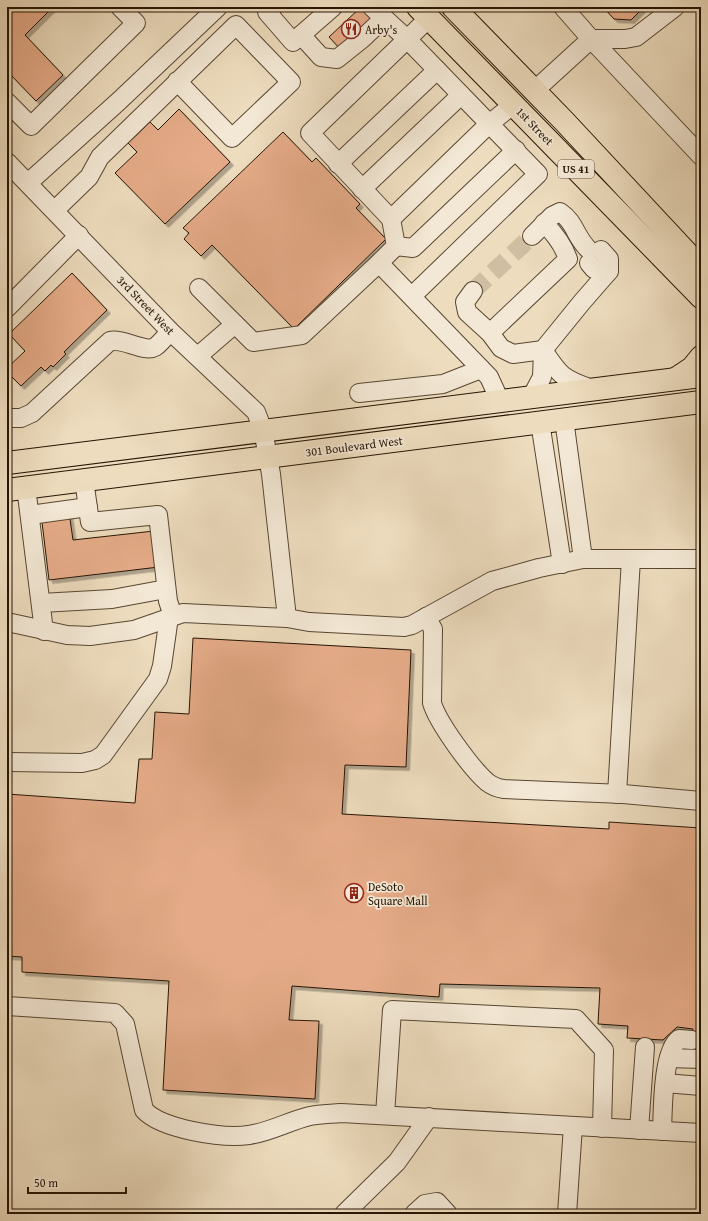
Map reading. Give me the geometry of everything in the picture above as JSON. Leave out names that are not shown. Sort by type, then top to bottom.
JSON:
[{"type":"main road","name":"1st Street","points":[[453,7],[534,91],[672,252],[701,297]]},
{"type":"main road","name":"1st Street","points":[[424,13],[514,104],[672,252],[701,268]]},
{"type":"main road","points":[[672,252],[701,260]]},
{"type":"main road","points":[[672,252],[701,313]]},
{"type":"main road","points":[[677,378],[692,368],[701,357]]},
{"type":"main road","points":[[7,463],[701,376]]},
{"type":"main road","name":"301 Boulevard West","points":[[17,489],[701,402]]},
{"type":"street","points":[[7,102],[31,126],[136,23],[120,7]]},
{"type":"street","points":[[28,183],[119,101],[218,7]]},
{"type":"street","points":[[273,7],[267,12],[293,42],[333,7]]},
{"type":"street","points":[[564,7],[591,39],[701,156]]},
{"type":"street","points":[[534,91],[591,39],[625,39],[636,37],[675,7]]},
{"type":"street","points":[[300,35],[321,57],[337,59],[357,44],[378,13],[407,39],[538,174],[412,296]]},
{"type":"street","points":[[396,246],[391,219],[310,133],[407,39],[424,13]]},
{"type":"street","points":[[55,210],[89,177],[100,157],[177,81],[236,25],[291,82],[232,138],[177,81]]},
{"type":"street","points":[[338,164],[437,70]]},
{"type":"street","points":[[362,189],[461,95]]},
{"type":"street","points":[[391,219],[489,124],[514,104]]},
{"type":"street","points":[[396,246],[413,248],[516,150]]},
{"type":"street","name":"3rd Street West","points":[[7,162],[55,210],[170,331],[256,412],[263,430],[267,456],[287,618]]},
{"type":"street","points":[[490,333],[568,259],[565,250],[556,236],[538,229],[560,212],[569,218],[590,251],[609,271],[543,350],[542,377],[532,396]]},
{"type":"street","points":[[7,308],[79,235]]},
{"type":"street","points":[[199,288],[253,342],[302,335],[396,246]]},
{"type":"street","points":[[379,263],[489,377],[500,401]]},
{"type":"street","points":[[473,291],[465,302],[467,312],[490,333],[501,348],[513,354],[543,350]]},
{"type":"street","points":[[198,356],[235,324]]},
{"type":"street","points":[[7,418],[21,418],[32,413],[110,341],[117,339],[148,348],[155,347],[170,331]]},
{"type":"street","points":[[543,350],[554,368],[569,381],[593,389]]},
{"type":"street","points":[[359,393],[443,384],[481,369]]},
{"type":"street","points":[[564,419],[583,559]]},
{"type":"street","points":[[540,422],[562,564]]},
{"type":"street","points":[[7,762],[82,763],[95,760],[103,755],[158,679],[162,666],[171,617],[166,588],[158,515],[90,522],[84,480]]},
{"type":"street","points":[[17,489],[30,515],[44,631]]},
{"type":"street","points":[[30,515],[88,506]]},
{"type":"street","points":[[7,622],[67,635],[90,636],[134,630],[171,617],[191,612],[287,618],[309,622],[395,627],[412,625],[492,582],[583,559],[701,559]]},
{"type":"street","points":[[616,794],[631,560]]},
{"type":"street","points":[[41,604],[112,598],[166,588]]},
{"type":"street","points":[[426,617],[433,629],[432,703],[444,728],[487,782],[504,789],[616,794],[701,801]]},
{"type":"street","points":[[7,1006],[115,1013],[124,1024],[144,1110],[149,1115],[160,1121],[182,1128],[215,1134],[247,1136],[311,1116],[341,1113],[701,1133]]},
{"type":"street","points":[[385,1115],[392,1010],[576,1019],[604,1050],[602,1128]]},
{"type":"street","points":[[662,1131],[665,1083],[669,1058],[676,1042],[680,1039],[692,1040]]},
{"type":"street","points":[[639,1130],[645,1048]]},
{"type":"street","points":[[669,1058],[701,1059]]},
{"type":"street","points":[[665,1083],[701,1086]]},
{"type":"street","points":[[344,1214],[397,1162],[429,1117]]},
{"type":"street","points":[[567,1214],[573,1126]]},
{"type":"street","points":[[414,1214],[424,1204],[437,1202],[448,1214]]},
{"type":"building","points":[[7,7],[53,7],[25,35],[63,75],[36,101],[7,71]]},
{"type":"building","name":"Arby's","points":[[361,7],[374,21],[342,51],[329,37]]},
{"type":"building","points":[[603,7],[643,8],[631,20],[614,19]]},
{"type":"building","points":[[179,109],[230,162],[165,224],[115,173],[137,152],[128,143],[150,122],[158,130]]},
{"type":"building","points":[[283,132],[312,162],[316,158],[360,204],[356,208],[386,239],[294,329],[212,245],[201,256],[184,239],[189,233],[183,228]]},
{"type":"building","points":[[72,273],[107,310],[64,352],[66,354],[53,367],[51,365],[45,371],[41,367],[21,386],[7,372],[7,368],[25,351],[9,334]]},
{"type":"building","points":[[69,512],[73,540],[154,531],[159,567],[49,580],[41,514]]},
{"type":"building","name":"DeSoto Square Mall","points":[[193,638],[411,650],[406,767],[345,765],[342,814],[609,829],[609,822],[701,828],[701,1054],[692,1054],[693,1029],[677,1027],[663,1040],[627,1038],[628,1026],[598,1024],[600,988],[440,984],[439,997],[292,986],[289,1020],[319,1021],[315,1099],[163,1090],[169,981],[22,972],[22,957],[7,956],[7,794],[135,803],[139,759],[152,759],[155,712],[189,714]]},
{"type":"tunnel","points":[[473,291],[532,236]]},
{"type":"place","name":"Arby's","points":[[351,29]]},
{"type":"place","name":"DeSoto Square Mall","points":[[354,893]]}]
